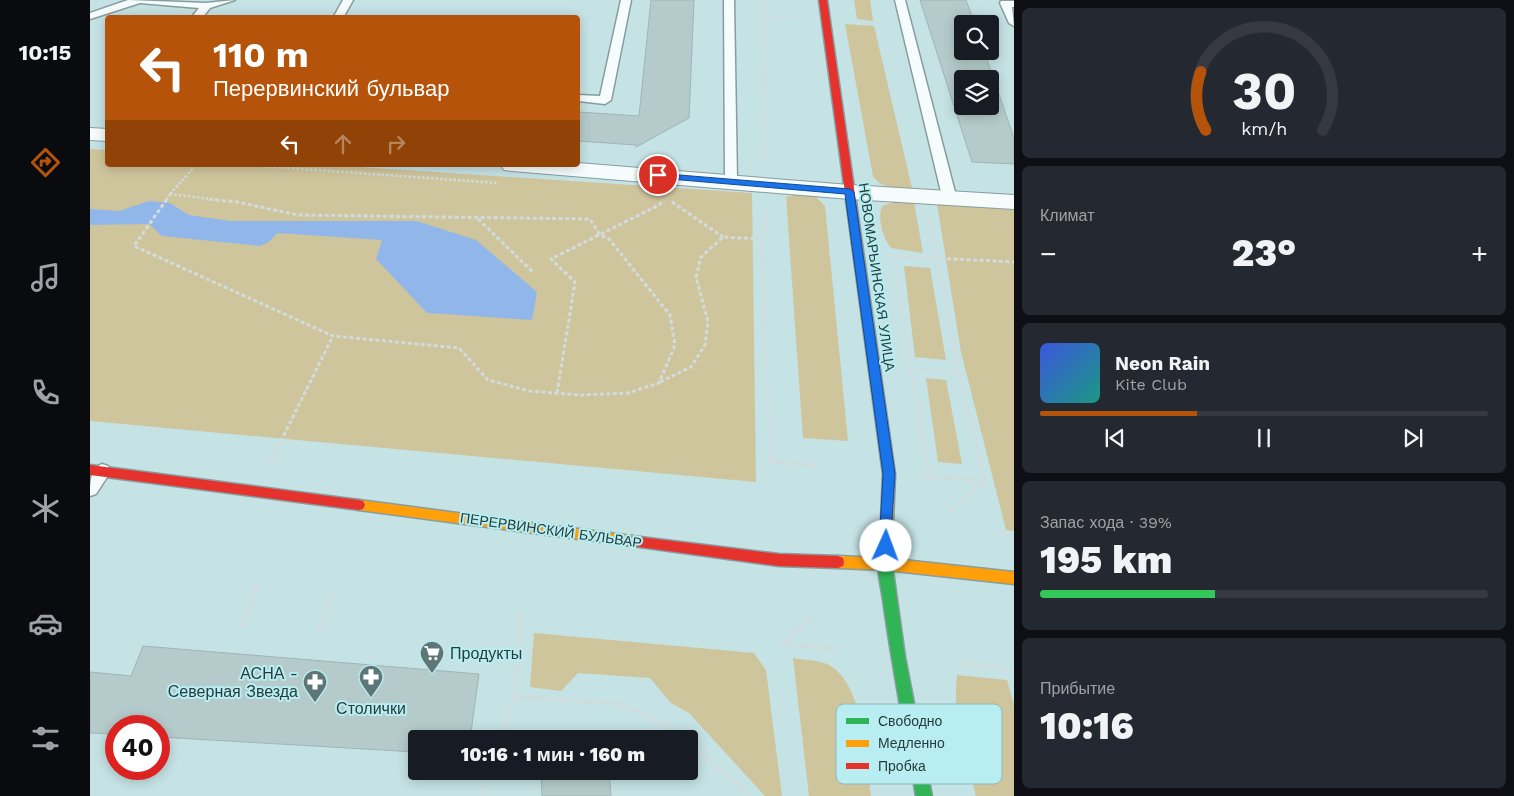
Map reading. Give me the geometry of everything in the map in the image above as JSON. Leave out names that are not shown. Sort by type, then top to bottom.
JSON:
[{"type":"street","name":"НОВОМАРЬИНСКАЯ УЛИЦА","points":[[824,0],[889,474],[885,564],[907,704]]},
{"type":"street","points":[[90,134],[105,136]]},
{"type":"street","points":[[541,167],[731,180],[850,192],[949,196],[1014,202]]},
{"type":"street","name":"ПЕРЕРВИНСКИЙ БУЛЬВАР","points":[[96,470],[779,560],[885,564],[1014,578]]},
{"type":"lane","points":[[90,11],[100,0]]},
{"type":"lane","points":[[90,16],[139,0],[206,6],[230,0]]},
{"type":"lane","points":[[340,15],[348,0]]},
{"type":"lane","points":[[580,98],[605,100],[626,0]]},
{"type":"lane","points":[[729,0],[731,180]]},
{"type":"lane","points":[[900,0],[949,196]]},
{"type":"lane","points":[[1014,4],[1006,3],[1014,23]]},
{"type":"lane","points":[[198,15],[206,6]]},
{"type":"lane","points":[[90,489],[96,470]]},
{"type":"path","points":[[764,0],[766,183],[762,239],[770,460],[818,466]]},
{"type":"path","points":[[765,16],[795,17]]},
{"type":"path","points":[[845,20],[883,24],[881,16]]},
{"type":"path","points":[[194,167],[170,194],[134,246],[333,336],[459,348],[488,380],[530,391],[579,395],[628,393],[659,383],[691,367],[705,345],[708,322],[696,277],[701,257],[723,237]]},
{"type":"path","points":[[170,194],[237,202],[298,215],[590,219],[600,235],[608,239],[670,315],[675,345],[659,383]]},
{"type":"path","points":[[923,195],[937,258],[958,372],[985,481]]},
{"type":"path","points":[[557,393],[575,282],[551,259],[659,206],[668,196],[674,204],[723,237],[762,239]]},
{"type":"path","points":[[478,218],[534,274]]},
{"type":"path","points":[[929,477],[894,256],[1014,262]]},
{"type":"path","points":[[270,462],[333,336]]},
{"type":"path","points":[[911,368],[958,372]]},
{"type":"path","points":[[918,476],[985,481]]},
{"type":"path","points":[[950,511],[985,481]]},
{"type":"path","points":[[995,532],[1014,536]]},
{"type":"path","points":[[243,627],[258,583]]},
{"type":"path","points":[[319,630],[333,591]]},
{"type":"path","points":[[504,730],[515,697],[521,612]]},
{"type":"path","points":[[814,616],[783,643],[843,650]]},
{"type":"path","points":[[966,664],[1014,670]]},
{"type":"path","points":[[515,697],[620,704],[675,730]]},
{"type":"path","points":[[698,750],[750,796]]},
{"type":"path","points":[[483,796],[488,780]]},
{"type":"shaded area","points":[[854,0],[870,0],[873,21],[857,19]]},
{"type":"shaded area","points":[[845,24],[874,26],[912,188],[886,186],[877,181],[873,176]]},
{"type":"shaded area","points":[[90,149],[105,150],[105,167],[359,167],[752,193],[756,482],[90,421]]},
{"type":"shaded area","points":[[797,194],[816,197],[825,206],[848,441],[803,438],[786,197]]},
{"type":"shaded area","points":[[898,201],[914,202],[923,253],[891,248],[886,239],[880,216],[882,206]]},
{"type":"shaded area","points":[[937,204],[1014,210],[1014,531],[1006,530],[961,352]]},
{"type":"shaded area","points":[[904,266],[930,268],[946,360],[915,357]]},
{"type":"shaded area","points":[[926,378],[946,380],[962,464],[938,462]]},
{"type":"shaded area","points":[[534,633],[754,653],[766,670],[782,796],[765,796],[689,713],[671,703],[650,678],[578,673],[561,691],[530,687]]},
{"type":"shaded area","points":[[793,658],[827,664],[840,673],[849,687],[856,704],[836,704],[836,784],[869,784],[871,796],[809,796]]},
{"type":"shaded area","points":[[957,675],[1007,680],[1014,705],[1014,796],[976,796],[973,784],[1002,784],[1002,704],[956,704]]},
{"type":"water","points":[[149,201],[170,203],[189,215],[230,221],[417,221],[476,240],[537,292],[532,320],[427,313],[376,259],[382,240],[277,233],[269,242],[260,246],[162,236],[149,224],[90,225],[90,209],[119,211]]},
{"type":"building","points":[[651,0],[694,0],[689,118],[636,147],[636,145],[580,141],[580,112],[639,116]]},
{"type":"building","points":[[920,0],[966,0],[972,15],[954,15],[954,60],[987,60],[991,70],[954,70],[954,106]]},
{"type":"building","points":[[999,94],[1014,138],[1014,164],[972,162],[957,115],[999,115]]},
{"type":"building","points":[[143,646],[479,674],[471,730],[408,730],[408,752],[170,738],[170,715],[105,715],[105,734],[90,733],[90,672],[131,676]]},
{"type":"building","points":[[541,780],[610,780],[611,796],[542,796]]},
{"type":"traffic: fast","points":[[886,546],[885,564],[907,704]]},
{"type":"traffic: fast","points":[[922,784],[924,796]]},
{"type":"traffic: slow","points":[[857,244],[889,474],[886,546]]},
{"type":"traffic: slow","points":[[359,505],[632,541]]},
{"type":"traffic: slow","points":[[838,562],[885,564],[1014,578]]},
{"type":"traffic: jam","points":[[823,0],[857,244]]},
{"type":"traffic: jam","points":[[90,470],[359,505]]},
{"type":"traffic: jam","points":[[632,541],[779,560],[838,562]]},
{"type":"place","name":"Продукты","points":[[432,674]]},
{"type":"place","name":"Столички","points":[[371,698]]},
{"type":"place","name":"АСНА - Северная Звезда","points":[[315,703]]},
{"type":"route","points":[[658,175],[850,192],[889,474],[886,546]]}]
